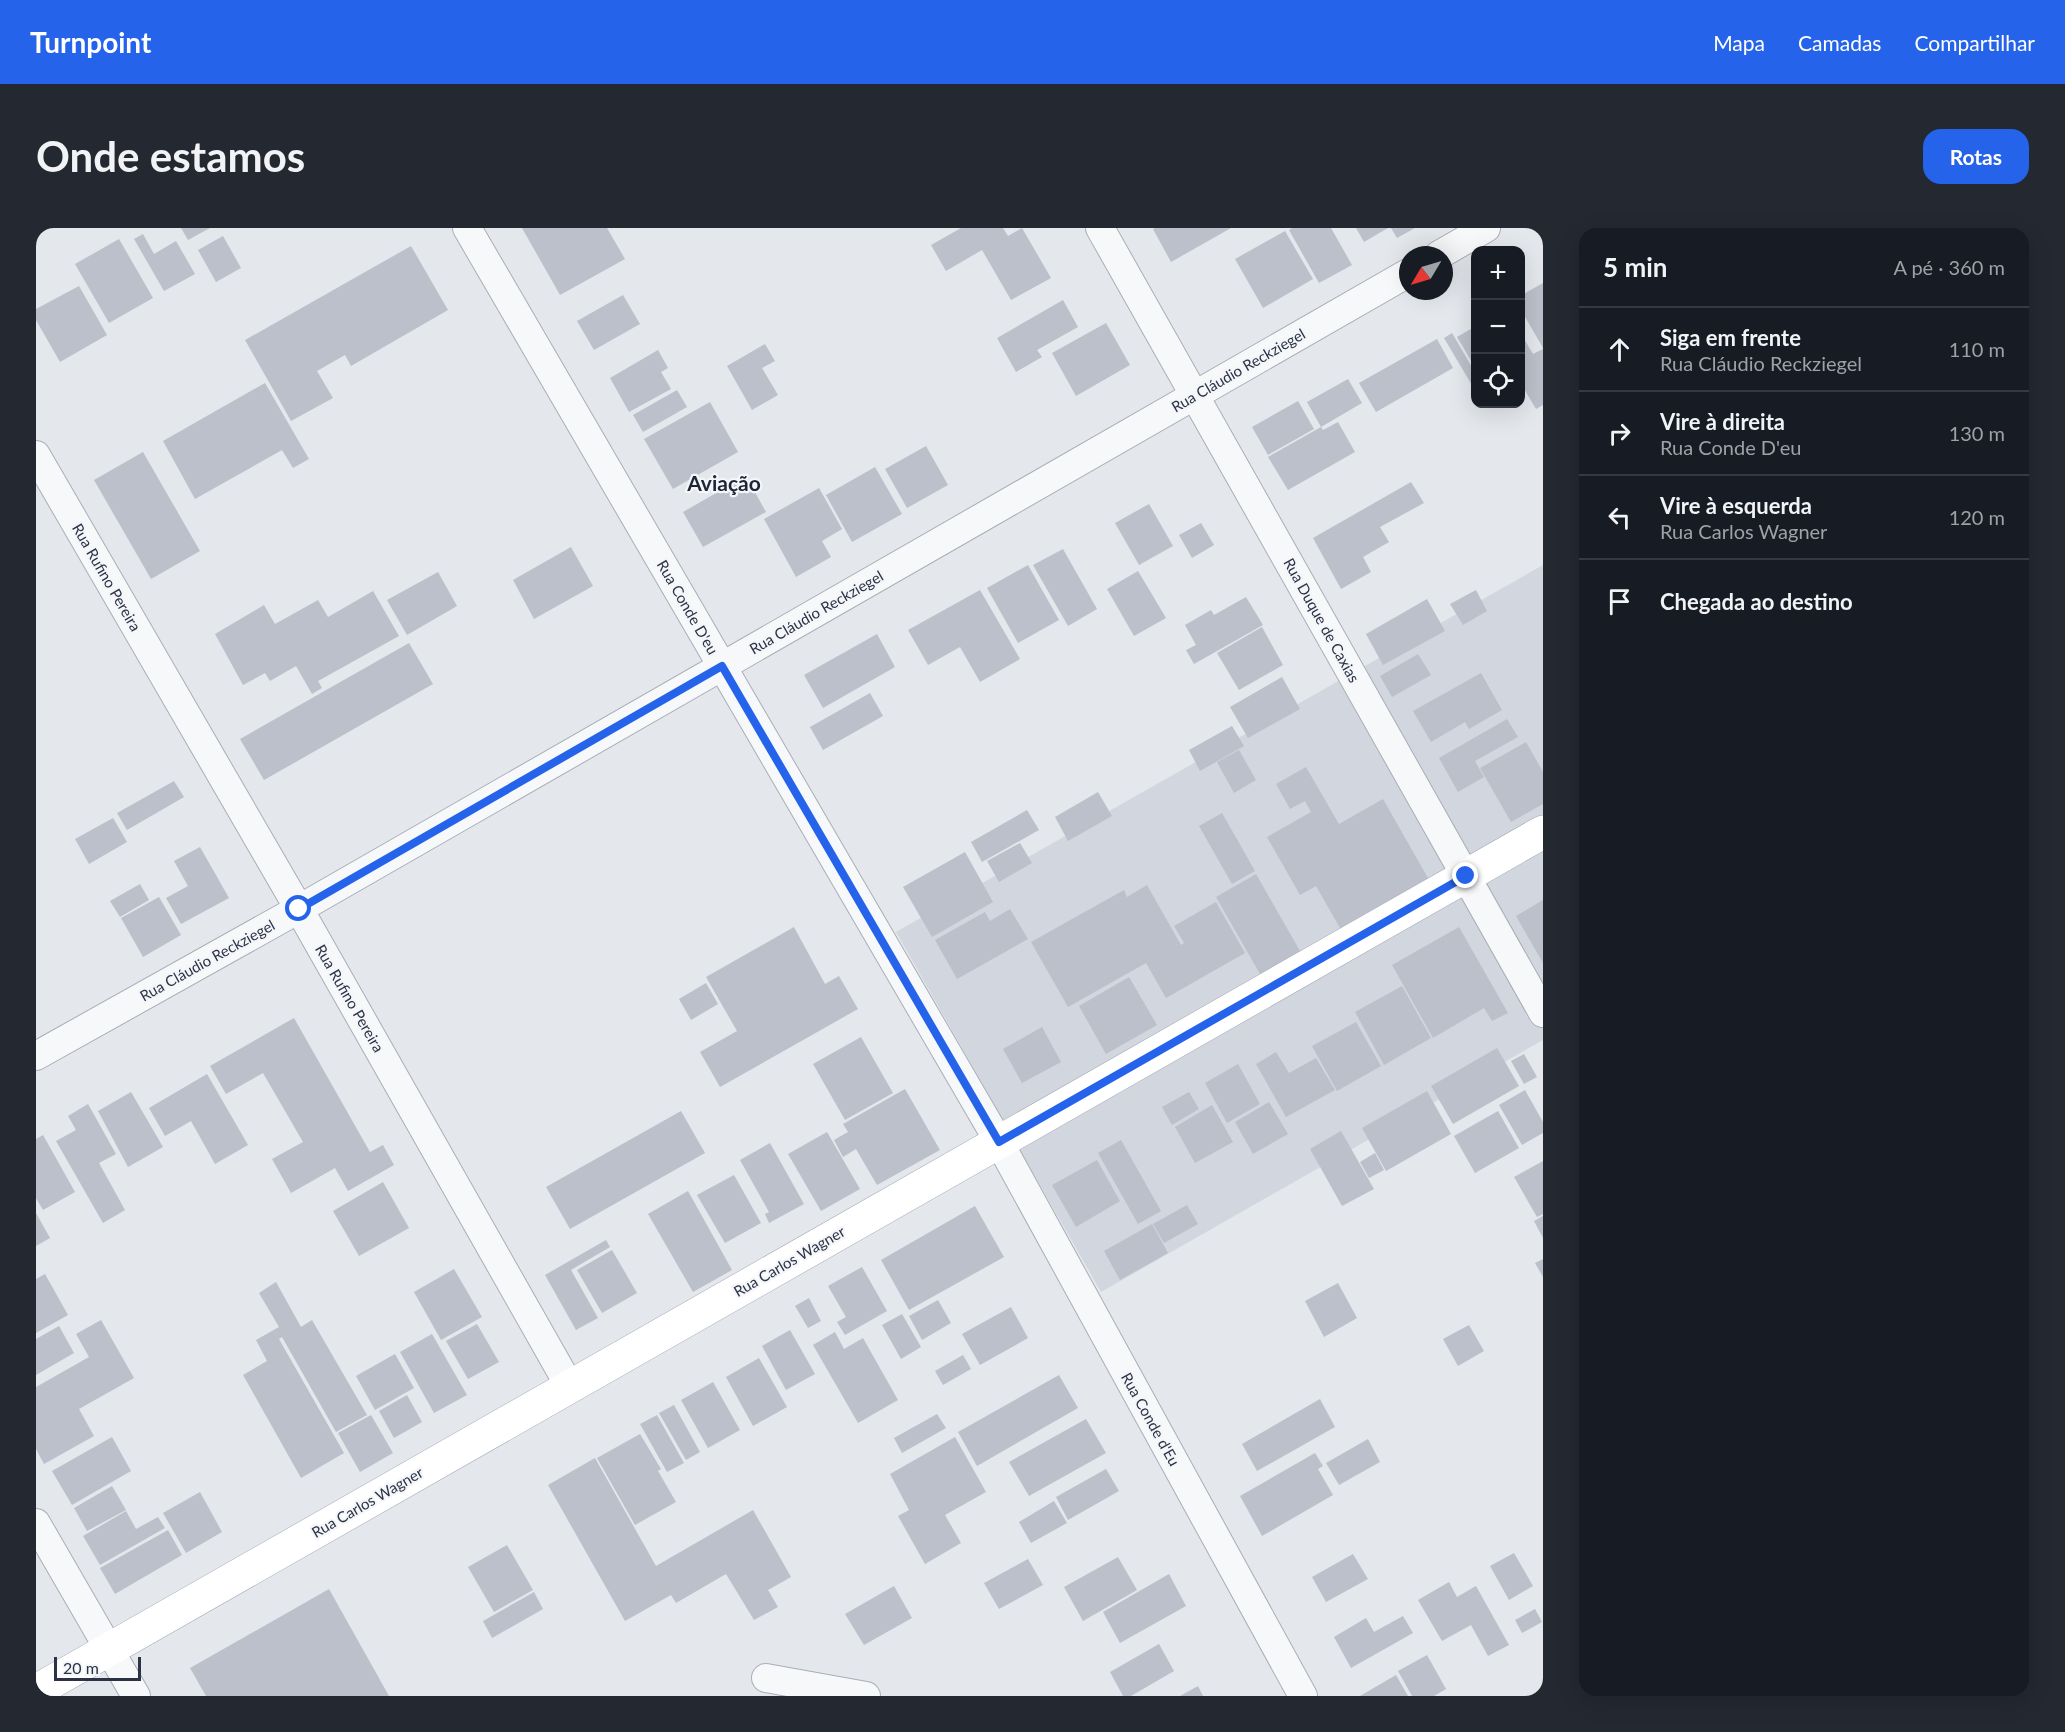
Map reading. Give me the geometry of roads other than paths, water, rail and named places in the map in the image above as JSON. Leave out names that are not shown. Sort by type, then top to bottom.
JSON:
[{"type":"main road","name":"Rua Carlos Wagner","points":[[36,1691],[1543,832]]},
{"type":"street","name":"Rua Conde D'eu","points":[[467,228],[999,1142]]},
{"type":"street","name":"Rua Duque de Caxias","points":[[1100,228],[1543,1012]]},
{"type":"street","points":[[1453,247],[1486,228]]},
{"type":"street","name":"Rua Cláudio Reckziegel","points":[[36,1056],[299,909],[1399,278]]},
{"type":"street","name":"Rua Rufino Pereira","points":[[36,456],[299,909],[570,1387]]},
{"type":"street","name":"Rua Conde d'Eu","points":[[999,1142],[1303,1696]]},
{"type":"street","points":[[36,1523],[136,1696]]},
{"type":"street","points":[[766,1678],[855,1695]]},
{"type":"district","name":"Aviação","points":[[724,482]]}]
